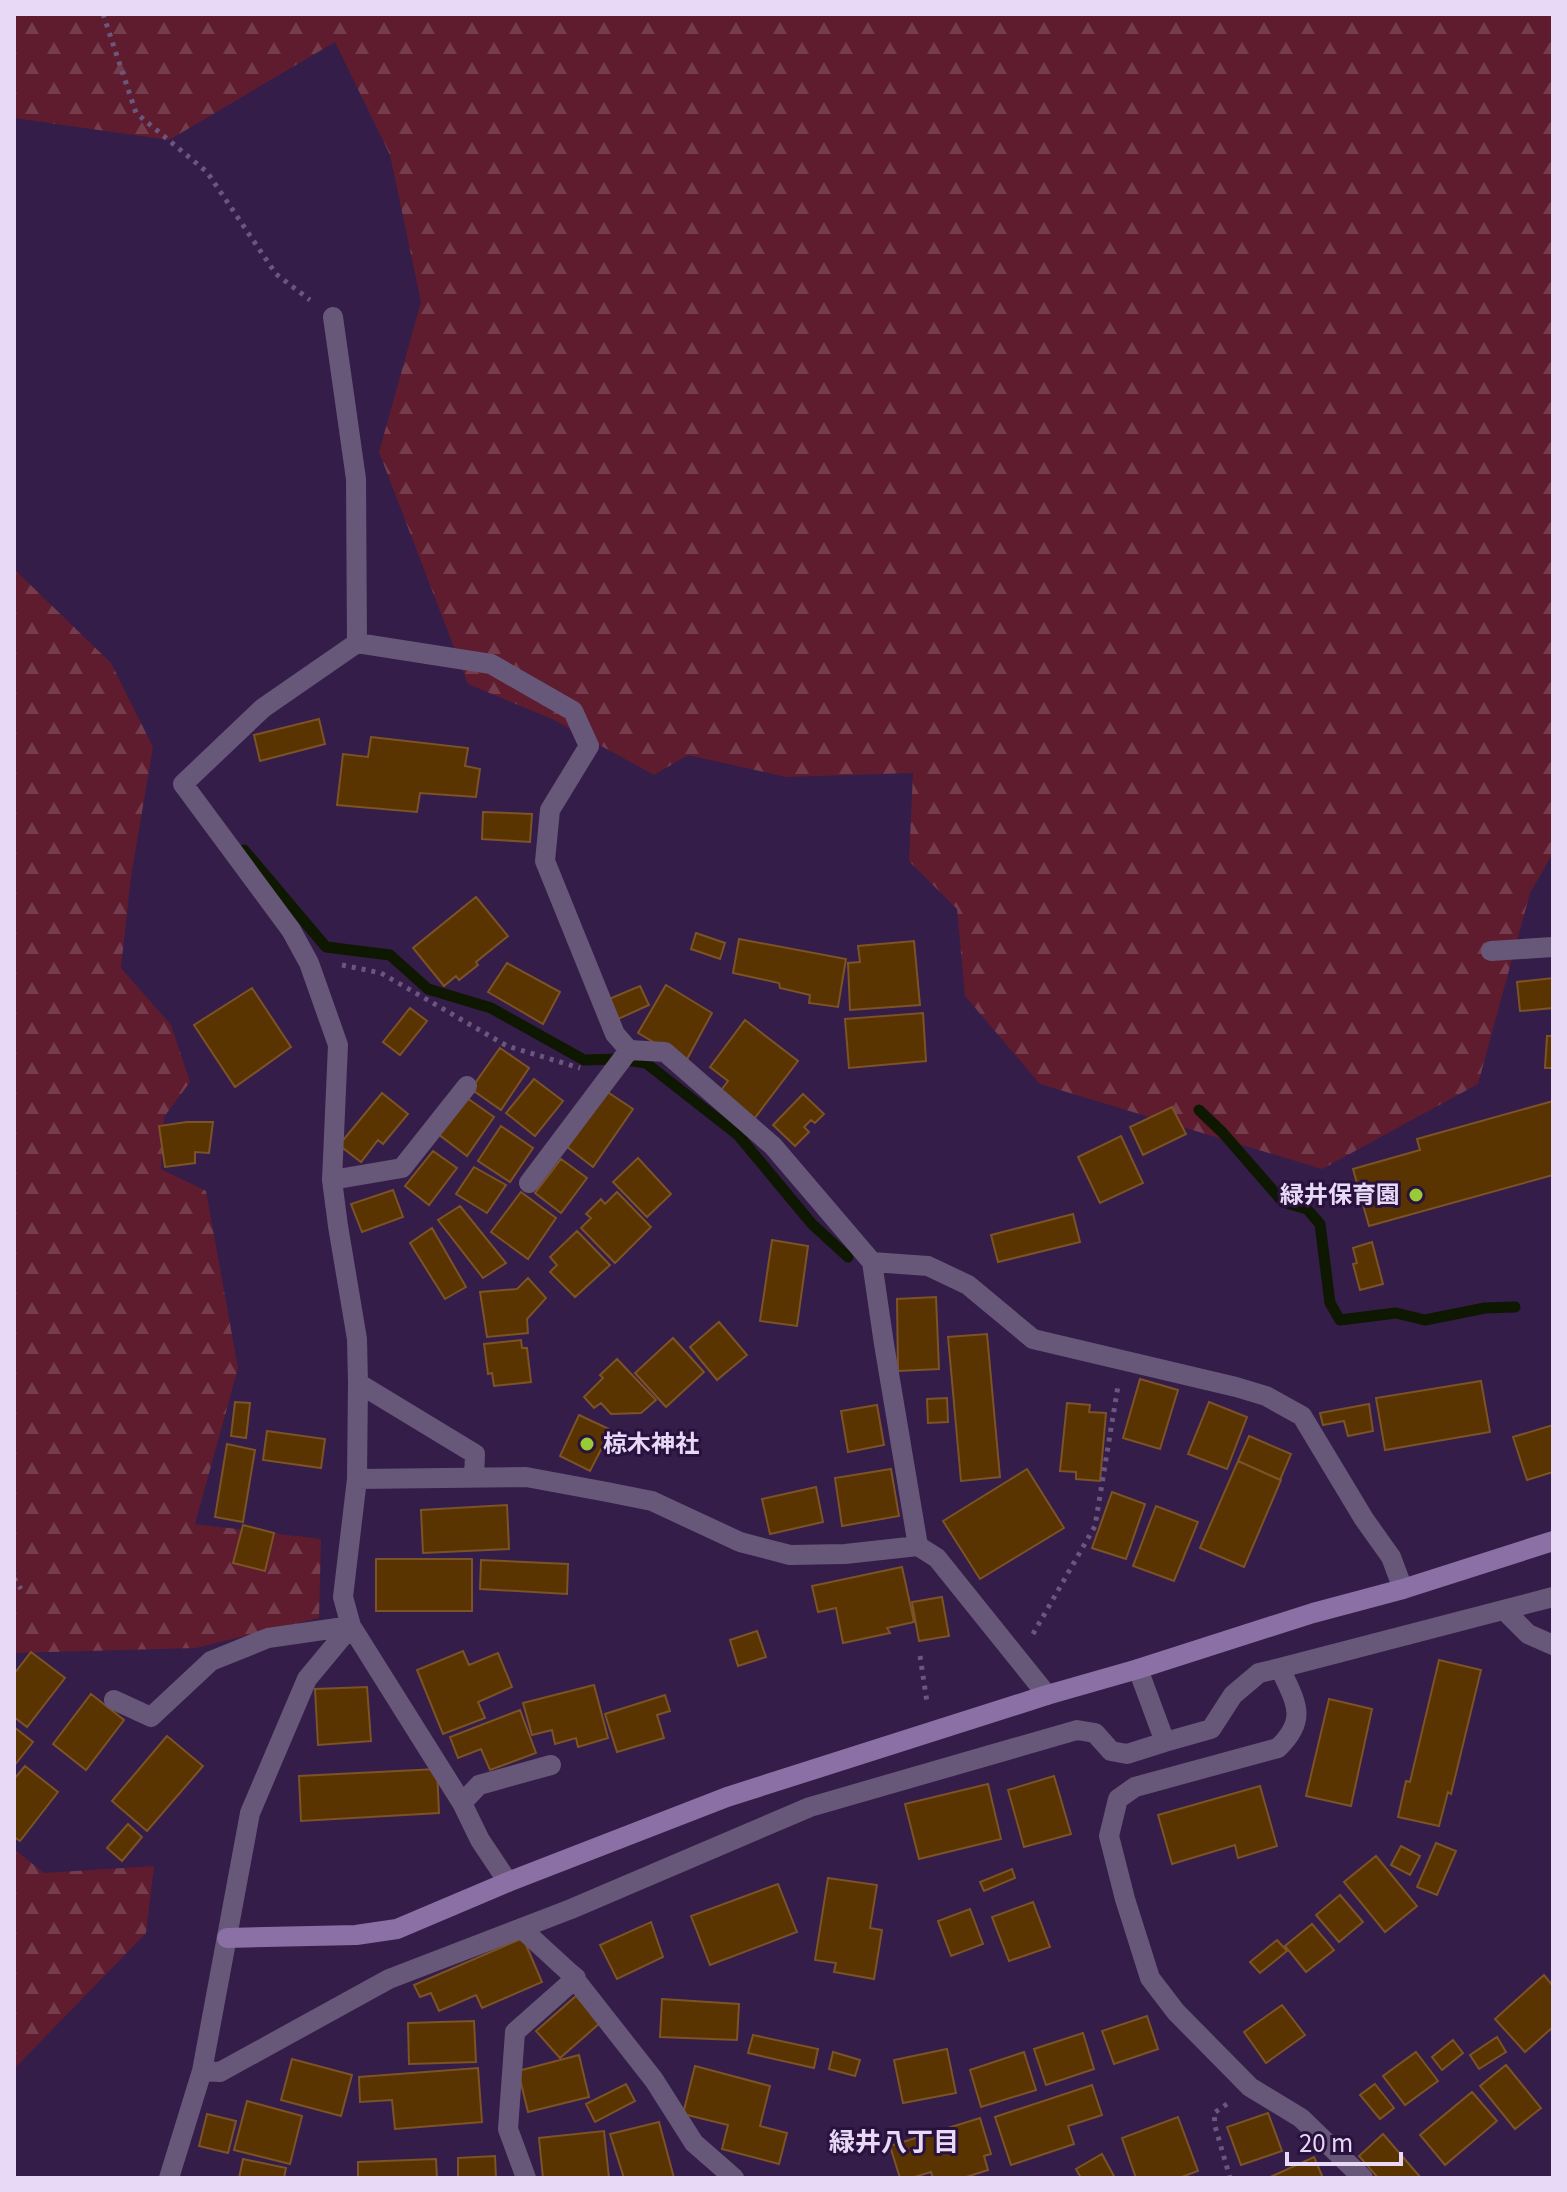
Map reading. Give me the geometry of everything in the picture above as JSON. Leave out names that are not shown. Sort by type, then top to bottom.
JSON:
[{"type":"street","points":[[333,317],[356,479],[357,643]]},
{"type":"street","points":[[508,1882],[351,1626],[343,1597],[357,1479],[358,1383],[357,1339],[332,1180],[338,1045],[309,963],[291,930],[183,784],[263,708],[357,643],[491,664],[573,711],[589,746],[550,810],[545,861],[615,1034],[629,1050],[665,1052],[773,1146],[872,1262],[918,1546]]},
{"type":"street","points":[[1491,951],[1553,947]]},
{"type":"street","points":[[529,1183],[629,1050]]},
{"type":"street","points":[[332,1180],[402,1168],[467,1086]]},
{"type":"street","points":[[872,1262],[928,1266],[968,1285],[1033,1339],[1236,1387],[1266,1396],[1302,1416],[1364,1519],[1391,1557],[1403,1589]]},
{"type":"street","points":[[358,1383],[475,1454],[474,1478]]},
{"type":"street","points":[[357,1479],[526,1477],[652,1501],[740,1542],[790,1555],[845,1554],[918,1546],[937,1558],[1047,1695]]},
{"type":"street","points":[[227,1938],[356,1935],[397,1929],[508,1882],[727,1797],[1047,1695],[1553,1541]]},
{"type":"street","points":[[202,2071],[220,2072],[389,1979],[571,1909],[810,1807],[1077,1730],[1095,1733],[1111,1751],[1127,1754],[1211,1729],[1233,1695],[1259,1673],[1553,1597]]},
{"type":"street","points":[[1504,1610],[1528,1634],[1553,1645]]},
{"type":"street","points":[[114,1700],[151,1717],[211,1661],[268,1638],[351,1626]]},
{"type":"street","points":[[169,2178],[202,2071],[250,1813],[307,1679],[351,1626]]},
{"type":"street","points":[[1280,1668],[1293,1697],[1298,1719],[1285,1742],[1278,1748],[1135,1787],[1118,1799],[1109,1836],[1150,1978],[1176,2012],[1250,2087],[1301,2118],[1363,2178]]},
{"type":"street","points":[[1138,1669],[1165,1742]]},
{"type":"street","points":[[462,1803],[479,1785],[551,1765]]},
{"type":"street","points":[[521,1928],[576,1978],[515,2032],[508,2129],[526,2178]]},
{"type":"street","points":[[570,1973],[654,2080],[694,2143],[734,2178]]},
{"type":"path","points":[[103,14],[136,113],[207,172],[276,274],[333,317]]},
{"type":"path","points":[[309,963],[331,963],[381,973],[507,1046],[576,1068],[614,1069]]},
{"type":"path","points":[[1014,1654],[1022,1651],[1095,1526],[1122,1360]]},
{"type":"path","points":[[14,1578],[21,1589]]},
{"type":"path","points":[[920,1656],[928,1707]]},
{"type":"path","points":[[1230,2178],[1214,2113],[1250,2087]]},
{"type":"green space","points":[[14,14],[1553,14],[1553,853],[1530,893],[1478,1084],[1322,1169],[1040,1084],[965,996],[957,909],[909,861],[913,773],[786,777],[688,755],[654,775],[552,719],[468,684],[379,452],[421,302],[390,155],[335,42],[169,140],[14,118]]},
{"type":"green space","points":[[14,569],[111,663],[153,747],[131,877],[121,968],[171,1025],[190,1082],[164,1117],[161,1169],[206,1191],[238,1368],[195,1524],[321,1539],[319,1618],[196,1648],[14,1653]]},
{"type":"green space","points":[[14,1849],[44,1873],[154,1866],[146,1933],[14,2069]]},
{"type":"building","points":[[319,719],[325,744],[260,761],[254,735]]},
{"type":"building","points":[[371,737],[468,748],[465,766],[480,769],[476,797],[420,793],[417,812],[337,805],[343,754],[368,757]]},
{"type":"building","points":[[483,812],[532,814],[530,842],[482,839]]},
{"type":"building","points":[[476,897],[508,936],[459,980],[456,976],[444,986],[413,948]]},
{"type":"building","points":[[696,933],[725,943],[720,959],[691,949]]},
{"type":"building","points":[[739,939],[846,959],[838,1007],[809,1003],[810,995],[780,988],[779,983],[733,973]]},
{"type":"building","points":[[914,941],[920,1005],[850,1010],[848,963],[860,962],[858,946]]},
{"type":"building","points":[[507,963],[560,992],[543,1024],[488,992]]},
{"type":"building","points":[[1553,978],[1553,1008],[1520,1011],[1517,982]]},
{"type":"building","points":[[666,985],[712,1013],[686,1061],[638,1033]]},
{"type":"building","points":[[640,986],[649,1005],[618,1019],[609,999]]},
{"type":"building","points":[[252,988],[291,1047],[235,1087],[194,1025]]},
{"type":"building","points":[[410,1008],[427,1021],[400,1055],[383,1042]]},
{"type":"building","points":[[923,1013],[926,1061],[849,1068],[845,1019]]},
{"type":"building","points":[[745,1020],[798,1061],[754,1119],[719,1093],[728,1081],[710,1067]]},
{"type":"building","points":[[1547,1036],[1553,1036],[1553,1068],[1545,1068]]},
{"type":"building","points":[[500,1048],[529,1068],[501,1110],[471,1089]]},
{"type":"building","points":[[534,1079],[563,1101],[535,1136],[506,1113]]},
{"type":"building","points":[[606,1091],[633,1109],[593,1167],[566,1146]]},
{"type":"building","points":[[382,1093],[408,1114],[383,1144],[378,1140],[361,1162],[339,1145]]},
{"type":"building","points":[[803,1094],[824,1114],[815,1123],[811,1120],[804,1127],[809,1132],[795,1146],[773,1125]]},
{"type":"building","points":[[467,1098],[494,1117],[467,1156],[438,1134]]},
{"type":"building","points":[[1553,1101],[1553,1175],[1369,1226],[1353,1169],[1420,1150],[1417,1139]]},
{"type":"building","points":[[1172,1107],[1186,1134],[1143,1155],[1130,1127]]},
{"type":"building","points":[[213,1122],[209,1153],[195,1152],[195,1163],[165,1167],[159,1126]]},
{"type":"building","points":[[501,1126],[533,1148],[510,1182],[478,1161]]},
{"type":"building","points":[[1121,1136],[1143,1183],[1100,1203],[1078,1157]]},
{"type":"building","points":[[433,1151],[457,1168],[429,1205],[405,1186]]},
{"type":"building","points":[[638,1158],[671,1194],[647,1217],[613,1182]]},
{"type":"building","points":[[561,1159],[587,1178],[561,1213],[535,1193]]},
{"type":"building","points":[[474,1167],[506,1185],[487,1213],[456,1194]]},
{"type":"building","points":[[393,1190],[403,1217],[362,1232],[351,1204]]},
{"type":"building","points":[[521,1192],[556,1218],[528,1259],[491,1232]]},
{"type":"building","points":[[617,1192],[651,1227],[615,1263],[581,1228],[591,1218],[586,1214],[601,1199],[605,1204]]},
{"type":"building","points":[[460,1206],[506,1263],[483,1278],[438,1220]]},
{"type":"building","points":[[1073,1214],[1080,1242],[998,1262],[991,1235]]},
{"type":"building","points":[[432,1228],[466,1287],[445,1299],[410,1243]]},
{"type":"building","points":[[577,1231],[610,1265],[575,1297],[550,1272],[557,1265],[550,1257]]},
{"type":"building","points":[[772,1240],[808,1246],[797,1326],[760,1321]]},
{"type":"building","points":[[1372,1242],[1383,1284],[1360,1290],[1353,1264],[1357,1263],[1353,1248]]},
{"type":"building","points":[[528,1278],[546,1298],[527,1319],[528,1333],[487,1337],[480,1292],[517,1289]]},
{"type":"building","points":[[936,1297],[939,1369],[898,1371],[897,1299]]},
{"type":"building","points":[[719,1322],[747,1355],[717,1380],[690,1347]]},
{"type":"building","points":[[987,1334],[1000,1477],[961,1481],[948,1337]]},
{"type":"building","points":[[673,1338],[704,1372],[666,1407],[635,1373]]},
{"type":"building","points":[[521,1340],[522,1348],[527,1348],[531,1382],[494,1386],[492,1373],[488,1374],[484,1344]]},
{"type":"building","points":[[617,1359],[656,1400],[641,1413],[611,1414],[601,1403],[594,1408],[584,1397]]},
{"type":"building","points":[[1140,1379],[1178,1390],[1160,1449],[1123,1438]]},
{"type":"building","points":[[1481,1381],[1490,1432],[1385,1450],[1376,1398]]},
{"type":"building","points":[[947,1398],[948,1422],[928,1423],[927,1399]]},
{"type":"building","points":[[235,1402],[250,1403],[246,1438],[231,1436]]},
{"type":"building","points":[[1209,1402],[1247,1417],[1227,1469],[1188,1454]]},
{"type":"building","points":[[1067,1403],[1090,1405],[1089,1412],[1106,1413],[1100,1481],[1076,1479],[1076,1472],[1060,1471]]},
{"type":"building","points":[[1369,1404],[1373,1431],[1348,1436],[1344,1421],[1323,1425],[1320,1413]]},
{"type":"building","points":[[877,1405],[884,1445],[848,1452],[841,1411]]},
{"type":"building","points":[[579,1415],[611,1430],[590,1471],[560,1456]]},
{"type":"building","points":[[1553,1425],[1553,1472],[1527,1480],[1513,1437]]},
{"type":"building","points":[[267,1431],[325,1439],[321,1468],[263,1460]]},
{"type":"building","points":[[1249,1436],[1291,1454],[1280,1480],[1238,1461]]},
{"type":"building","points":[[227,1444],[255,1450],[243,1522],[215,1517]]},
{"type":"building","points":[[1238,1461],[1281,1480],[1244,1567],[1200,1548]]},
{"type":"building","points":[[891,1469],[899,1516],[842,1526],[835,1478]]},
{"type":"building","points":[[1027,1469],[1064,1528],[980,1579],[943,1521]]},
{"type":"building","points":[[816,1487],[823,1522],[770,1534],[762,1499]]},
{"type":"building","points":[[1112,1492],[1145,1504],[1126,1559],[1092,1548]]},
{"type":"building","points":[[507,1505],[509,1549],[423,1553],[421,1510]]},
{"type":"building","points":[[1156,1506],[1198,1522],[1174,1581],[1133,1566]]},
{"type":"building","points":[[243,1525],[274,1533],[265,1571],[233,1563]]},
{"type":"building","points":[[376,1559],[472,1559],[472,1611],[376,1611]]},
{"type":"building","points":[[481,1560],[568,1564],[567,1594],[480,1589]]},
{"type":"building","points":[[902,1567],[914,1622],[887,1628],[890,1633],[843,1643],[836,1608],[818,1612],[812,1586]]},
{"type":"building","points":[[942,1597],[949,1636],[919,1641],[912,1602]]},
{"type":"building","points":[[757,1631],[766,1657],[738,1666],[730,1640]]},
{"type":"building","points":[[463,1651],[469,1665],[498,1653],[512,1687],[478,1702],[485,1718],[443,1734],[417,1670]]},
{"type":"building","points":[[31,1652],[65,1678],[27,1727],[14,1717],[14,1674]]},
{"type":"building","points":[[1439,1660],[1481,1670],[1451,1794],[1448,1792],[1439,1826],[1398,1817],[1406,1781],[1410,1782]]},
{"type":"building","points":[[594,1685],[608,1738],[578,1747],[576,1738],[555,1744],[552,1730],[532,1735],[523,1703]]},
{"type":"building","points":[[367,1687],[371,1741],[318,1745],[315,1689]]},
{"type":"building","points":[[91,1694],[124,1720],[86,1770],[53,1744]]},
{"type":"building","points":[[665,1695],[670,1711],[657,1715],[664,1738],[617,1752],[605,1714]]},
{"type":"building","points":[[1329,1699],[1372,1709],[1351,1806],[1306,1796]]},
{"type":"building","points":[[520,1710],[536,1753],[490,1770],[481,1749],[458,1758],[450,1737]]},
{"type":"building","points":[[14,1727],[33,1742],[14,1766]]},
{"type":"building","points":[[167,1736],[203,1766],[147,1831],[112,1801]]},
{"type":"building","points":[[25,1766],[58,1792],[20,1841],[14,1837],[14,1779]]},
{"type":"building","points":[[437,1769],[439,1813],[301,1821],[299,1776]]},
{"type":"building","points":[[1054,1776],[1071,1834],[1024,1847],[1008,1790]]},
{"type":"building","points":[[988,1784],[1001,1839],[919,1859],[905,1804]]},
{"type":"building","points":[[1260,1786],[1277,1846],[1238,1858],[1235,1845],[1172,1864],[1158,1815]]},
{"type":"building","points":[[128,1824],[142,1837],[122,1861],[107,1848]]},
{"type":"building","points":[[1436,1843],[1456,1851],[1437,1895],[1417,1887]]},
{"type":"building","points":[[1401,1846],[1420,1856],[1410,1875],[1391,1865]]},
{"type":"building","points":[[1376,1856],[1417,1906],[1385,1932],[1344,1882]]},
{"type":"building","points":[[1012,1869],[1015,1878],[984,1891],[980,1882]]},
{"type":"building","points":[[828,1878],[877,1885],[870,1928],[882,1930],[874,1979],[834,1972],[836,1963],[815,1960]]},
{"type":"building","points":[[778,1884],[797,1932],[710,1965],[691,1916]]},
{"type":"building","points":[[1340,1895],[1363,1922],[1339,1942],[1316,1915]]},
{"type":"building","points":[[1033,1902],[1050,1947],[1009,1961],[992,1917]]},
{"type":"building","points":[[970,1909],[983,1944],[951,1956],[938,1921]]},
{"type":"building","points":[[651,1922],[663,1957],[617,1979],[600,1945]]},
{"type":"building","points":[[1312,1924],[1334,1950],[1306,1972],[1285,1946]]},
{"type":"building","points":[[523,1938],[542,1982],[482,2008],[476,1995],[439,2011],[431,1993],[420,1997],[414,1985]]},
{"type":"building","points":[[1277,1940],[1287,1951],[1260,1973],[1250,1962]]},
{"type":"building","points":[[1544,1975],[1553,1986],[1553,2027],[1525,2052],[1495,2019]]},
{"type":"building","points":[[576,1996],[600,2023],[560,2058],[536,2031]]},
{"type":"building","points":[[662,1999],[739,2004],[737,2040],[660,2037]]},
{"type":"building","points":[[1282,2005],[1305,2035],[1266,2063],[1244,2032]]},
{"type":"building","points":[[1147,2016],[1158,2049],[1114,2064],[1102,2031]]},
{"type":"building","points":[[474,2021],[476,2062],[409,2064],[408,2023]]},
{"type":"building","points":[[1083,2033],[1094,2069],[1046,2085],[1034,2049]]},
{"type":"building","points":[[753,2035],[818,2049],[814,2068],[748,2053]]},
{"type":"building","points":[[1497,2037],[1506,2052],[1479,2069],[1470,2055]]},
{"type":"building","points":[[1453,2040],[1463,2053],[1442,2070],[1432,2057]]},
{"type":"building","points":[[947,2049],[956,2093],[903,2103],[894,2060]]},
{"type":"building","points":[[833,2052],[860,2060],[855,2076],[829,2069]]},
{"type":"building","points":[[1024,2052],[1036,2090],[981,2107],[970,2070]]},
{"type":"building","points":[[1416,2052],[1438,2081],[1405,2105],[1383,2076]]},
{"type":"building","points":[[579,2055],[589,2097],[528,2112],[518,2071]]},
{"type":"building","points":[[292,2059],[352,2075],[341,2116],[281,2100]]},
{"type":"building","points":[[1506,2065],[1541,2108],[1515,2129],[1480,2086]]},
{"type":"building","points":[[695,2066],[770,2086],[760,2126],[787,2133],[779,2164],[722,2149],[728,2125],[683,2114]]},
{"type":"building","points":[[478,2068],[482,2122],[395,2129],[392,2100],[360,2102],[359,2077]]},
{"type":"building","points":[[626,2084],[635,2101],[595,2122],[586,2104]]},
{"type":"building","points":[[1375,2084],[1394,2108],[1380,2119],[1360,2095]]},
{"type":"building","points":[[1092,2085],[1102,2115],[1068,2126],[1074,2144],[1011,2165],[995,2117]]},
{"type":"building","points":[[1472,2092],[1497,2121],[1445,2165],[1420,2135]]},
{"type":"building","points":[[247,2101],[302,2116],[290,2164],[234,2150]]},
{"type":"building","points":[[1268,2113],[1282,2151],[1241,2165],[1227,2127]]},
{"type":"building","points":[[207,2114],[236,2121],[228,2153],[199,2146]]},
{"type":"building","points":[[1178,2117],[1198,2171],[1179,2178],[1136,2178],[1122,2138]]},
{"type":"building","points":[[980,2118],[991,2154],[984,2156],[988,2170],[963,2178],[933,2178],[931,2172],[900,2178],[890,2146]]},
{"type":"building","points":[[659,2122],[674,2178],[624,2178],[610,2134]]},
{"type":"building","points":[[604,2131],[609,2178],[543,2178],[539,2138]]},
{"type":"building","points":[[1383,2134],[1421,2178],[1378,2178],[1359,2156]]},
{"type":"building","points":[[1102,2154],[1115,2178],[1081,2178],[1076,2169]]},
{"type":"building","points":[[495,2156],[496,2178],[458,2178],[458,2158]]},
{"type":"building","points":[[1314,2157],[1323,2178],[1268,2178]]},
{"type":"building","points":[[243,2159],[286,2168],[284,2178],[239,2178]]},
{"type":"building","points":[[436,2159],[437,2178],[358,2178],[358,2162]]},
{"type":"waterway","points":[[244,850],[326,947],[390,955],[428,989],[491,1008],[584,1060],[619,1059],[646,1063],[738,1135],[812,1224],[848,1257]]},
{"type":"waterway","points":[[1199,1110],[1283,1202],[1307,1209],[1320,1224],[1330,1303],[1340,1320],[1396,1313],[1425,1320],[1485,1308],[1515,1307]]},
{"type":"place","name":"緑井保育園","points":[[1416,1195]]},
{"type":"place","name":"椋木神社","points":[[587,1444]]},
{"type":"district","name":"緑井八丁目","points":[[894,2142]]}]
